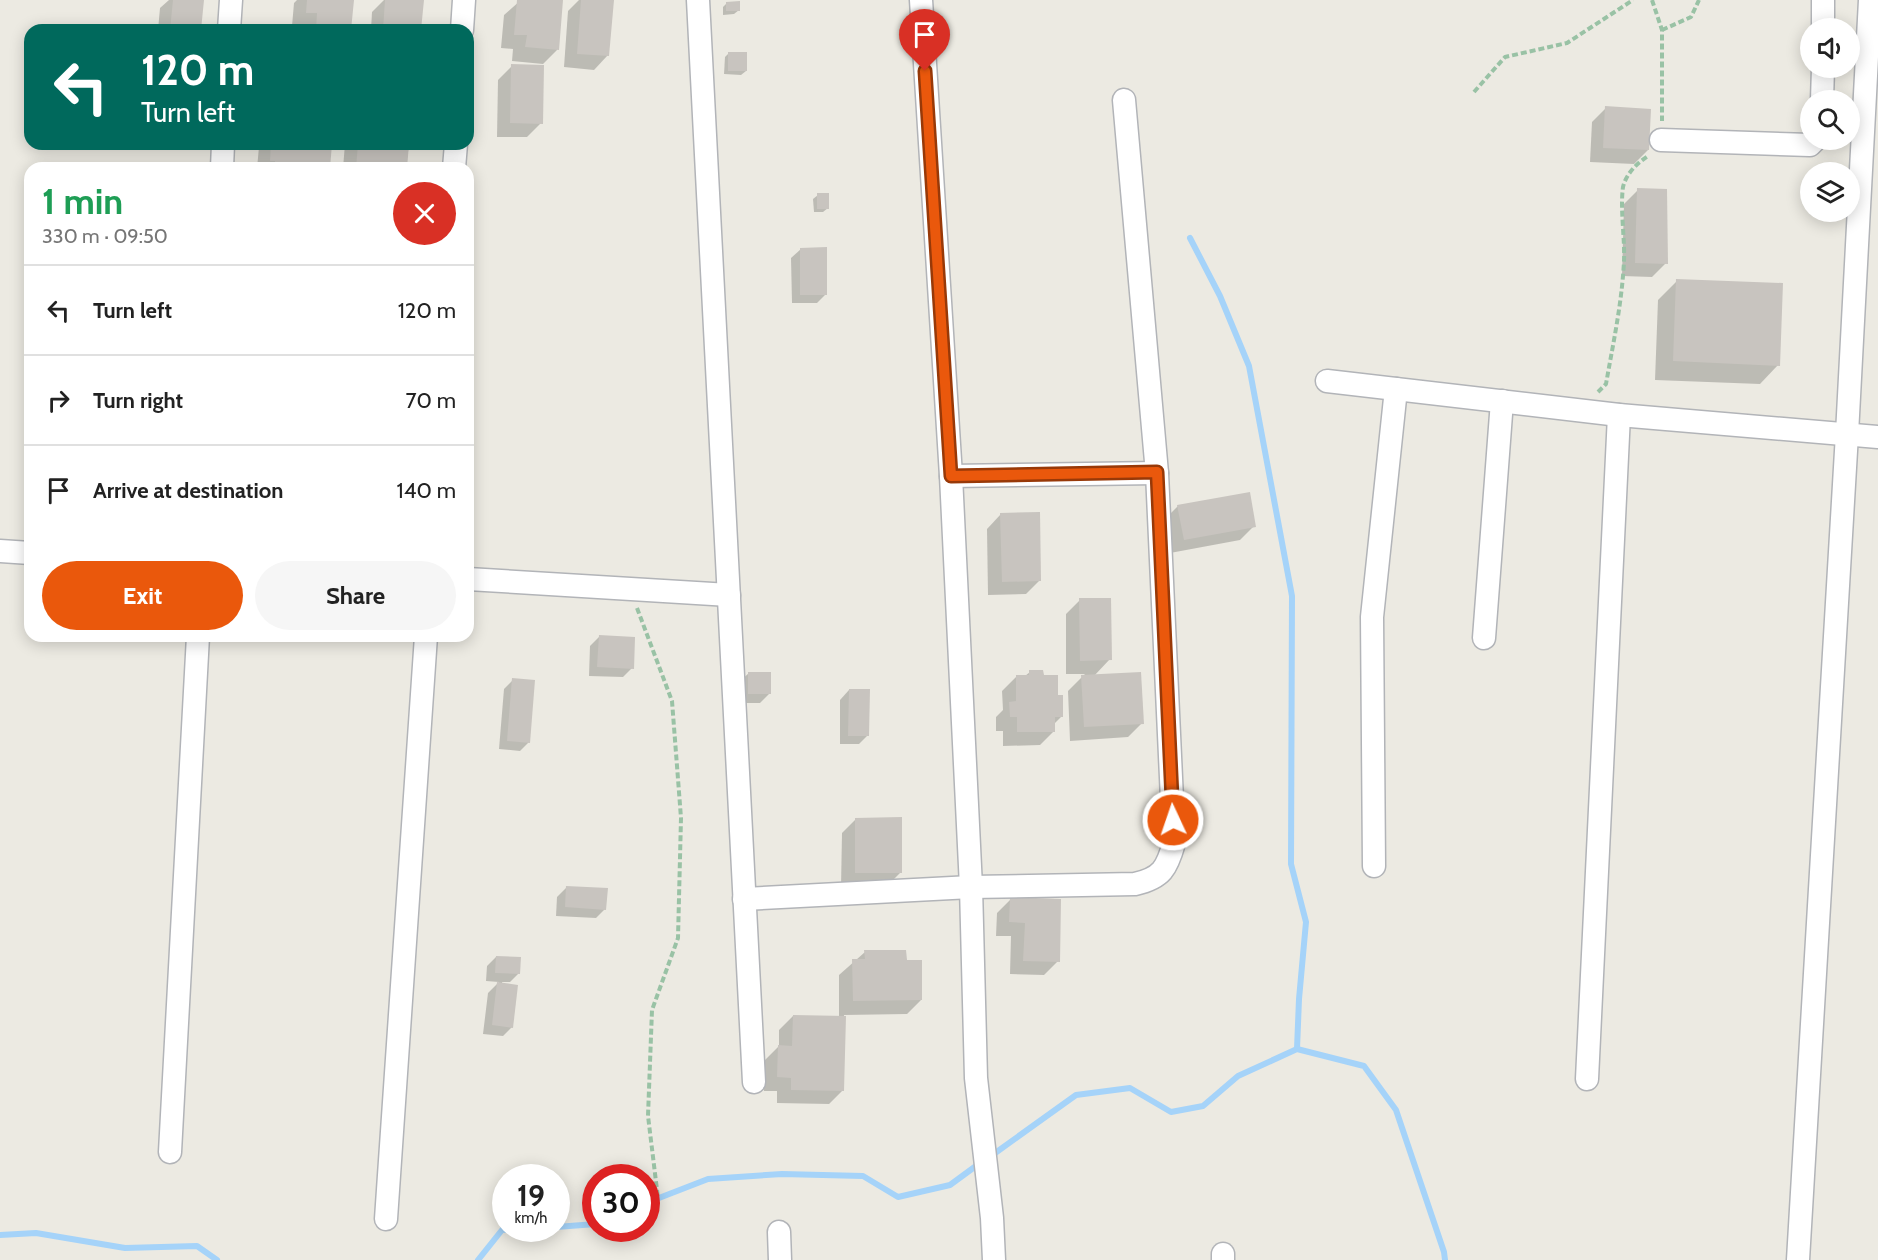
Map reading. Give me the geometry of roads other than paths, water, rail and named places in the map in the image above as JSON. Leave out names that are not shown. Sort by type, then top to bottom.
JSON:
[{"type":"street","points":[[229,24],[231,0]]},
{"type":"street","points":[[462,24],[464,0]]},
{"type":"street","points":[[698,0],[754,1082]]},
{"type":"street","points":[[921,0],[951,476],[971,887],[976,1078],[992,1218],[994,1260]]},
{"type":"street","points":[[1823,0],[1823,18]]},
{"type":"street","points":[[1798,1260],[1870,0]]},
{"type":"street","points":[[744,898],[971,887],[1135,884],[1148,881],[1162,872],[1169,861],[1174,843],[1157,472],[1124,100]]},
{"type":"street","points":[[1661,140],[1800,145]]},
{"type":"street","points":[[1327,381],[1619,416],[1878,437]]},
{"type":"street","points":[[1374,866],[1372,617],[1396,389]]},
{"type":"street","points":[[1484,638],[1502,402]]},
{"type":"street","points":[[1587,1079],[1619,416]]},
{"type":"street","points":[[951,476],[1157,472]]},
{"type":"street","points":[[0,551],[24,553]]},
{"type":"street","points":[[474,579],[729,595]]},
{"type":"street","points":[[170,1152],[198,642]]},
{"type":"street","points":[[386,1219],[426,642]]},
{"type":"street","points":[[779,1232],[780,1260]]},
{"type":"waterway","points":[[1190,238],[1220,296],[1249,366],[1292,596],[1291,864],[1306,922],[1297,1049]]},
{"type":"waterway","points":[[991,1156],[1076,1095],[1130,1088],[1171,1112],[1203,1106],[1238,1076],[1297,1049],[1364,1066],[1396,1110],[1445,1260]]},
{"type":"waterway","points":[[660,1198],[708,1179],[782,1174],[863,1176],[898,1197],[950,1185],[980,1163]]},
{"type":"waterway","points":[[570,1226],[582,1225]]},
{"type":"waterway","points":[[0,1235],[36,1233],[125,1248],[197,1246],[217,1260]]},
{"type":"waterway","points":[[478,1260],[492,1242]]}]
